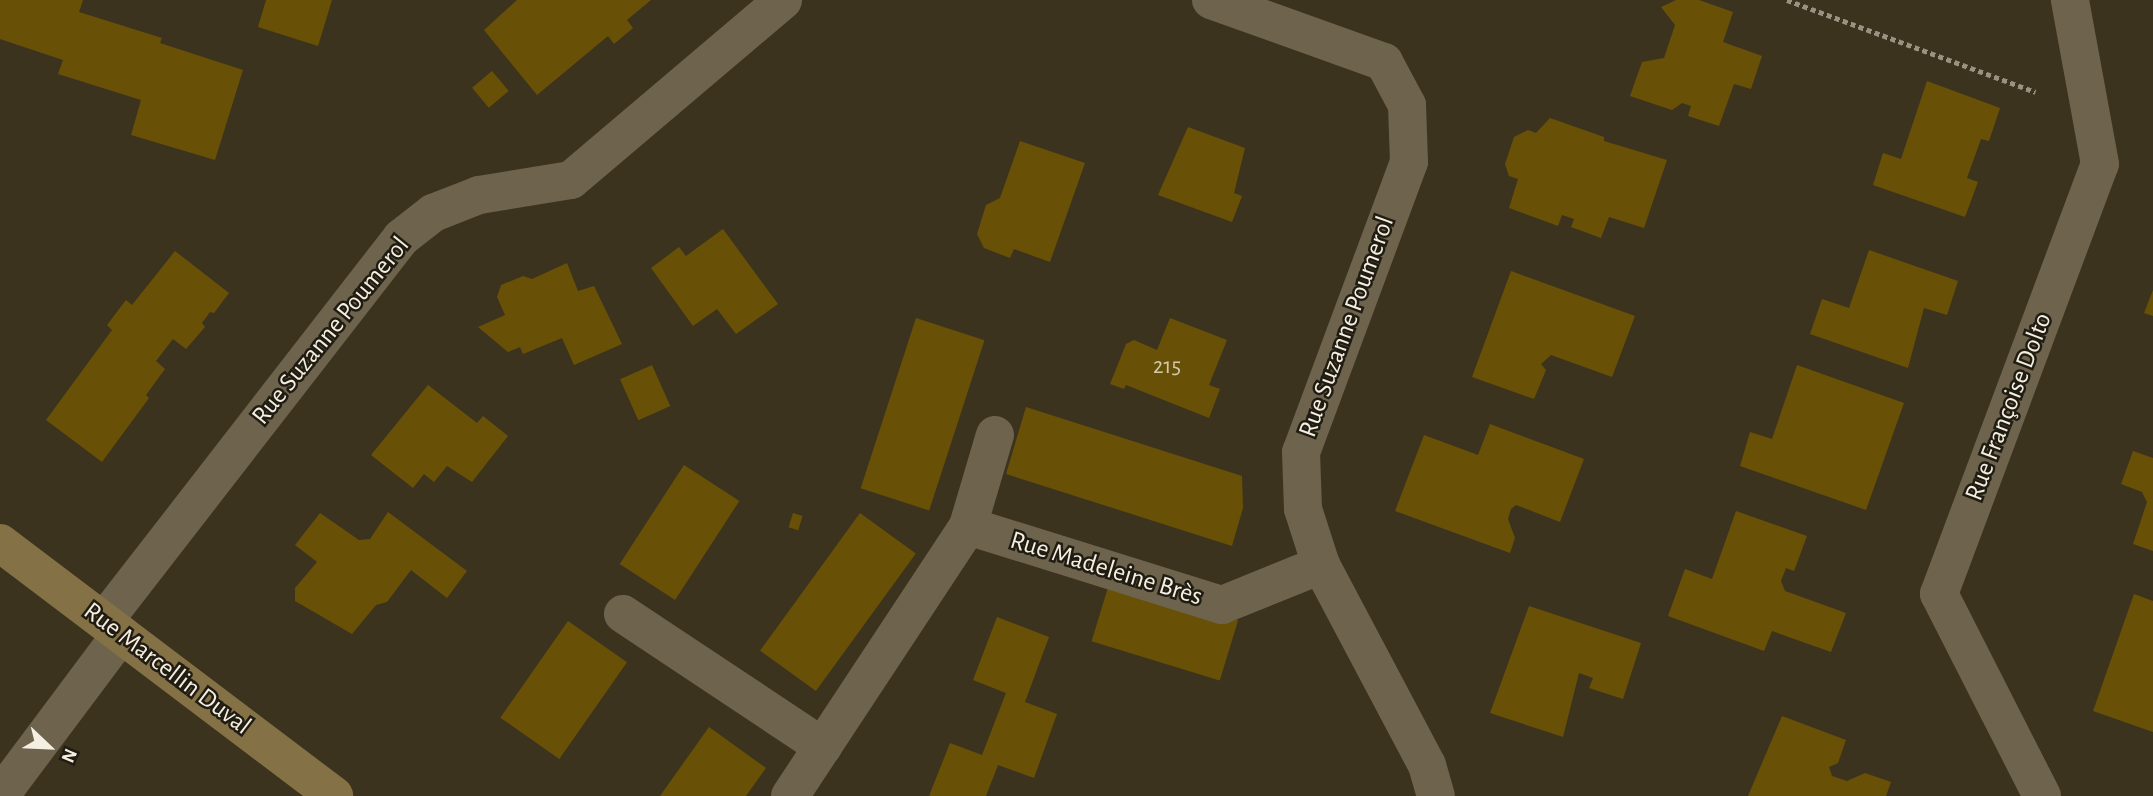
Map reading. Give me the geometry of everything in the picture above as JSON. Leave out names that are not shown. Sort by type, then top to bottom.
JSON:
[{"type":"main road","name":"Rue Marcellin Duval","points":[[0,543],[334,796]]},
{"type":"street","name":"Rue Suzanne Poumerol","points":[[0,796],[112,627],[401,239],[433,213],[479,195],[570,180],[783,0]]},
{"type":"street","name":"Rue Suzanne Poumerol","points":[[1211,0],[1253,7],[1384,62],[1406,105],[1409,162],[1301,452],[1303,509],[1321,565],[1427,765],[1436,796]]},
{"type":"street","name":"Rue Françoise Dolto","points":[[2042,796],[1939,594],[2101,164],[2070,0]]},
{"type":"street","points":[[790,796],[968,526],[995,435]]},
{"type":"street","name":"Rue Madeleine Brès","points":[[968,526],[1222,605],[1321,565]]},
{"type":"street","points":[[623,614],[823,747]]},
{"type":"path","points":[[1787,0],[2091,112]]},
{"type":"building","points":[[0,0],[83,0],[79,12],[162,38],[160,43],[243,70],[215,160],[131,135],[141,100],[58,74],[63,60],[0,39]]},
{"type":"building","points":[[266,0],[332,0],[318,46],[258,27]]},
{"type":"building","points":[[517,0],[651,0],[627,20],[633,28],[614,44],[608,36],[537,95],[484,30]]},
{"type":"building","points":[[1676,0],[1699,0],[1733,12],[1723,42],[1762,56],[1751,89],[1734,84],[1719,126],[1688,116],[1691,106],[1682,103],[1672,110],[1630,96],[1642,62],[1664,58],[1675,25],[1661,7]]},
{"type":"building","points":[[492,71],[509,91],[489,108],[472,88]]},
{"type":"building","points":[[1927,81],[2000,108],[1989,141],[1981,139],[1967,178],[1978,182],[1965,217],[1873,185],[1883,153],[1901,159]]},
{"type":"building","points":[[1550,118],[1604,137],[1604,141],[1667,160],[1644,228],[1609,217],[1601,238],[1571,227],[1574,219],[1562,215],[1558,226],[1509,208],[1518,179],[1509,176],[1505,164],[1514,137],[1528,130],[1536,133]]},
{"type":"building","points":[[1188,127],[1245,148],[1234,193],[1242,196],[1232,222],[1158,195]]},
{"type":"building","points":[[1020,141],[1085,163],[1050,262],[1014,249],[1010,258],[984,248],[977,234],[986,205],[1000,198]]},
{"type":"building","points":[[723,229],[778,304],[736,334],[717,309],[693,326],[651,268],[679,247],[686,256]]},
{"type":"building","points":[[1869,250],[1958,281],[1947,315],[1924,308],[1908,368],[1810,334],[1822,299],[1849,308]]},
{"type":"building","points":[[175,251],[229,293],[214,313],[210,312],[202,323],[205,327],[186,349],[173,339],[156,361],[165,369],[146,395],[149,398],[102,462],[46,420],[112,330],[107,325],[126,300],[132,305]]},
{"type":"building","points":[[567,263],[578,291],[594,286],[622,344],[574,365],[562,338],[523,354],[520,347],[508,352],[478,327],[505,315],[497,297],[501,285],[523,276],[532,279]]},
{"type":"building","points":[[1511,271],[1635,316],[1612,377],[1551,355],[1541,364],[1546,370],[1534,399],[1472,377]]},
{"type":"building","points":[[2153,290],[2153,316],[2144,313]]},
{"type":"building","points":[[916,318],[984,340],[929,510],[861,488]]},
{"type":"building","points":[[1170,318],[1227,340],[1209,385],[1220,389],[1209,418],[1126,385],[1124,389],[1110,384],[1126,344],[1134,340],[1157,350]]},
{"type":"building","points":[[652,365],[670,406],[638,420],[620,379]]},
{"type":"building","points":[[1797,365],[1904,403],[1866,510],[1740,466],[1750,432],[1772,439]]},
{"type":"building","points":[[428,385],[477,423],[483,416],[508,436],[472,482],[447,466],[434,482],[424,474],[413,488],[371,455]]},
{"type":"building","points":[[1026,407],[1242,476],[1243,508],[1232,546],[1006,474]]},
{"type":"building","points":[[1490,424],[1584,459],[1560,522],[1516,505],[1511,509],[1508,519],[1515,538],[1510,553],[1395,511],[1424,435],[1478,455]]},
{"type":"building","points":[[2133,451],[2153,458],[2153,551],[2133,544],[2147,502],[2142,492],[2121,484]]},
{"type":"building","points":[[684,465],[739,501],[675,600],[620,564]]},
{"type":"building","points":[[1736,511],[1807,536],[1794,571],[1786,568],[1781,581],[1785,591],[1846,613],[1831,652],[1772,631],[1764,651],[1668,616],[1685,569],[1712,579]]},
{"type":"building","points":[[388,512],[467,571],[447,598],[411,570],[387,602],[376,605],[352,634],[295,601],[295,588],[317,562],[295,545],[320,513],[359,540],[370,539]]},
{"type":"building","points":[[793,513],[803,516],[798,530],[789,527]]},
{"type":"building","points":[[860,513],[916,554],[816,691],[760,651]]},
{"type":"building","points":[[1110,581],[1238,620],[1220,680],[1092,641]]},
{"type":"building","points":[[2134,594],[2153,601],[2153,732],[2093,711]]},
{"type":"building","points":[[1529,606],[1641,643],[1623,699],[1589,688],[1593,678],[1579,673],[1563,737],[1490,713]]},
{"type":"building","points":[[997,617],[1049,637],[1025,702],[1057,714],[1034,778],[998,765],[986,796],[929,796],[950,743],[982,755],[1006,693],[973,680]]},
{"type":"building","points":[[568,621],[627,662],[559,759],[500,718]]},
{"type":"building","points":[[1782,716],[1846,740],[1838,763],[1829,767],[1832,776],[1847,781],[1865,773],[1891,782],[1886,796],[1748,796]]},
{"type":"building","points":[[709,727],[766,768],[746,796],[660,796]]}]
